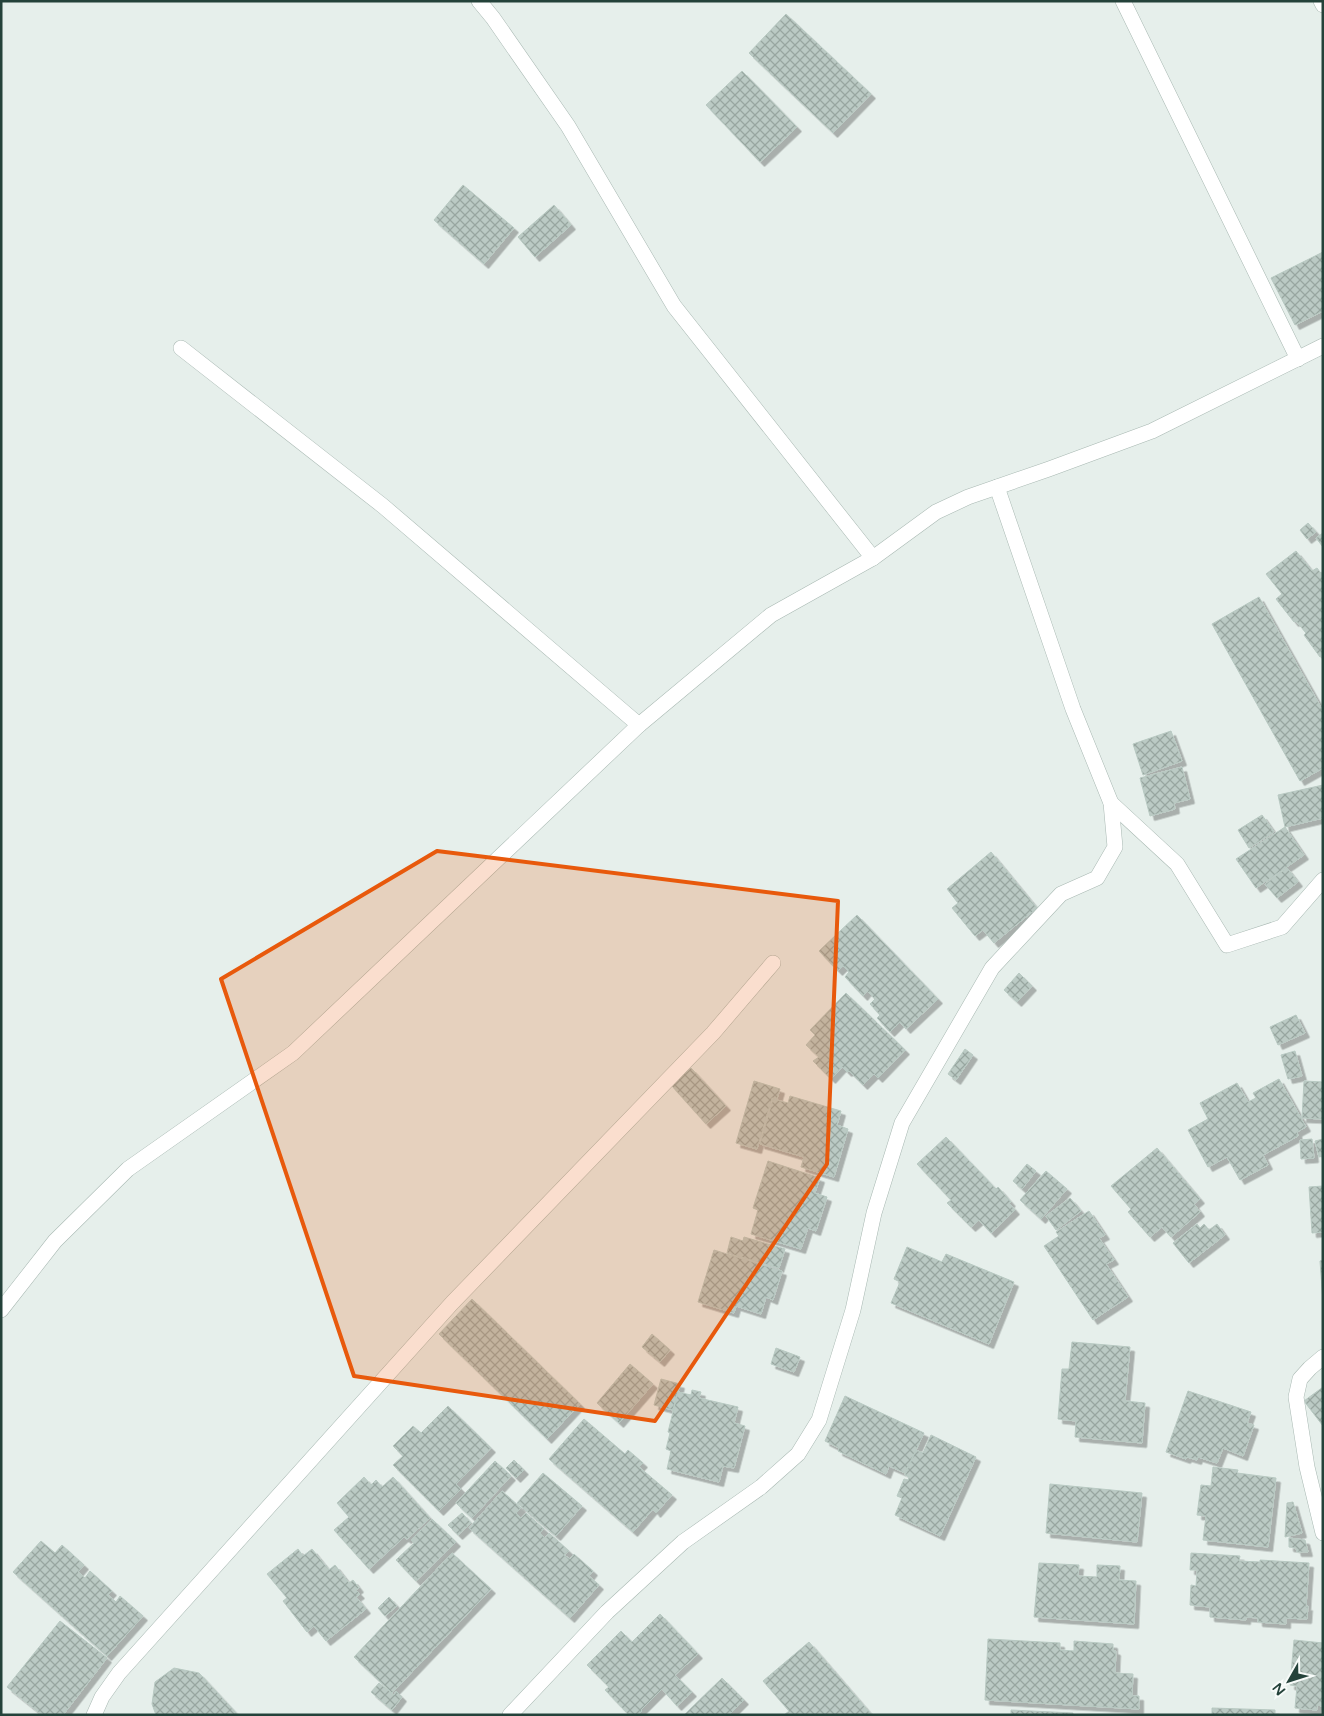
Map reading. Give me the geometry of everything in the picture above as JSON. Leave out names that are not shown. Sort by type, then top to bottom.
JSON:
[{"type":"street","points":[[479,1],[493,18],[568,126],[674,306],[873,558]]},
{"type":"street","points":[[1124,1],[1298,359]]},
{"type":"street","points":[[1321,1],[1323,5]]},
{"type":"street","points":[[1,1310],[55,1241],[128,1169],[293,1053],[639,725],[771,615],[873,558],[936,512],[968,497],[1152,431],[1323,346]]},
{"type":"street","points":[[181,348],[383,506],[639,725]]},
{"type":"street","points":[[510,1715],[607,1612],[683,1542],[761,1487],[798,1454],[819,1420],[853,1310],[874,1213],[902,1123],[992,968],[1061,894],[1097,878],[1115,847],[1111,803],[1073,709],[997,487]]},
{"type":"street","points":[[1111,803],[1177,864],[1227,945],[1282,927],[1323,880]]},
{"type":"street","points":[[94,1715],[102,1698],[119,1673],[452,1303],[713,1033],[773,963]]},
{"type":"street","points":[[1323,1357],[1300,1380],[1296,1397],[1307,1467],[1323,1533]]},
{"type":"highlighted area","points":[[437,851],[838,901],[827,1164],[655,1421],[354,1376],[221,979]]},
{"type":"building","points":[[786,14],[871,94],[833,133],[749,53]]},
{"type":"building","points":[[742,71],[797,127],[760,162],[706,105]]},
{"type":"building","points":[[463,185],[514,228],[484,264],[434,220]]},
{"type":"building","points":[[554,205],[571,225],[535,257],[518,237]]},
{"type":"building","points":[[1323,252],[1323,311],[1295,325],[1271,278]]},
{"type":"building","points":[[1308,523],[1316,532],[1307,539],[1300,530]]},
{"type":"building","points":[[1323,533],[1323,547],[1316,538]]},
{"type":"building","points":[[1296,551],[1312,571],[1317,568],[1323,576],[1323,655],[1320,657],[1304,635],[1306,633],[1296,621],[1294,622],[1276,599],[1282,594],[1266,574]]},
{"type":"building","points":[[1259,597],[1323,711],[1323,768],[1300,781],[1212,624]]},
{"type":"building","points":[[1171,731],[1182,761],[1143,775],[1133,744]]},
{"type":"building","points":[[1182,767],[1190,799],[1174,803],[1175,809],[1150,816],[1140,778]]},
{"type":"building","points":[[1323,785],[1323,818],[1285,827],[1278,795]]},
{"type":"building","points":[[1262,815],[1274,832],[1249,848],[1238,830]]},
{"type":"building","points":[[1285,827],[1304,855],[1256,888],[1236,859]]},
{"type":"building","points":[[991,852],[1037,908],[994,943],[983,930],[975,936],[952,908],[958,903],[947,889]]},
{"type":"building","points":[[1287,868],[1298,882],[1277,898],[1265,884]]},
{"type":"building","points":[[857,915],[938,999],[906,1029],[900,1022],[890,1032],[877,1018],[880,1015],[870,1004],[875,999],[867,991],[863,996],[845,977],[849,972],[843,966],[838,971],[819,951]]},
{"type":"building","points":[[1019,973],[1032,986],[1017,1002],[1004,990]]},
{"type":"building","points":[[846,993],[905,1050],[878,1078],[874,1074],[863,1085],[849,1071],[847,1072],[842,1067],[831,1079],[813,1061],[819,1057],[806,1045],[815,1035],[810,1030]]},
{"type":"building","points":[[1296,1015],[1305,1033],[1278,1045],[1270,1027]]},
{"type":"building","points":[[965,1049],[973,1055],[956,1080],[948,1074]]},
{"type":"building","points":[[1295,1051],[1302,1076],[1288,1079],[1281,1055]]},
{"type":"building","points":[[691,1068],[726,1106],[706,1124],[671,1085]]},
{"type":"building","points":[[1279,1079],[1306,1127],[1297,1132],[1298,1136],[1263,1155],[1268,1165],[1240,1180],[1227,1157],[1208,1167],[1188,1130],[1208,1119],[1200,1103],[1237,1083],[1248,1102],[1256,1098],[1253,1093]]},
{"type":"building","points":[[754,1081],[780,1089],[777,1099],[772,1098],[757,1149],[736,1143]]},
{"type":"building","points":[[1304,1081],[1323,1082],[1323,1119],[1302,1118]]},
{"type":"building","points":[[790,1096],[841,1111],[837,1125],[848,1129],[834,1177],[801,1167],[804,1157],[760,1144],[773,1099],[788,1103]]},
{"type":"building","points":[[946,1137],[996,1189],[998,1187],[1011,1202],[1009,1203],[1015,1210],[991,1233],[979,1220],[971,1227],[947,1203],[951,1200],[917,1164]]},
{"type":"building","points":[[1312,1139],[1314,1158],[1301,1159],[1300,1140]]},
{"type":"building","points":[[1323,1139],[1323,1156],[1319,1157],[1315,1141]]},
{"type":"building","points":[[1157,1148],[1200,1199],[1194,1204],[1200,1212],[1171,1237],[1162,1227],[1150,1237],[1128,1212],[1131,1209],[1111,1186]]},
{"type":"building","points":[[768,1161],[820,1178],[815,1193],[827,1197],[816,1231],[808,1228],[801,1249],[751,1234],[758,1210],[753,1208]]},
{"type":"building","points":[[1027,1164],[1036,1171],[1022,1189],[1013,1181]]},
{"type":"building","points":[[1046,1171],[1067,1189],[1041,1219],[1020,1200]]},
{"type":"building","points":[[1323,1186],[1323,1232],[1312,1233],[1309,1187]]},
{"type":"building","points":[[1070,1198],[1081,1211],[1056,1230],[1046,1216]]},
{"type":"building","points":[[1089,1211],[1105,1235],[1099,1238],[1114,1260],[1106,1264],[1128,1297],[1093,1320],[1044,1246],[1059,1236],[1056,1232]]},
{"type":"building","points":[[1197,1224],[1200,1228],[1204,1224],[1209,1230],[1217,1224],[1225,1235],[1189,1263],[1173,1243]]},
{"type":"building","points":[[731,1237],[743,1241],[744,1237],[785,1249],[779,1268],[727,1253]]},
{"type":"building","points":[[907,1247],[942,1262],[946,1254],[1014,1282],[989,1344],[891,1303],[900,1282],[894,1279]]},
{"type":"building","points":[[714,1250],[782,1271],[773,1300],[766,1297],[761,1314],[736,1306],[734,1313],[698,1302]]},
{"type":"building","points":[[1323,1260],[1323,1302],[1320,1261]]},
{"type":"building","points":[[472,1299],[580,1404],[547,1439],[439,1334]]},
{"type":"building","points":[[652,1334],[670,1350],[660,1362],[642,1347]]},
{"type":"building","points":[[1072,1342],[1130,1347],[1125,1401],[1145,1403],[1142,1443],[1075,1437],[1076,1421],[1058,1419],[1062,1369],[1069,1369]]},
{"type":"building","points":[[776,1348],[800,1357],[794,1372],[771,1364]]},
{"type":"building","points":[[630,1364],[653,1384],[619,1423],[597,1403]]},
{"type":"building","points":[[661,1379],[680,1384],[673,1410],[654,1405]]},
{"type":"building","points":[[1323,1387],[1323,1426],[1304,1401]]},
{"type":"building","points":[[692,1390],[701,1392],[699,1398],[738,1407],[734,1423],[745,1426],[734,1468],[723,1466],[719,1482],[667,1469],[671,1451],[666,1449],[670,1433],[668,1432],[678,1392],[691,1395]]},
{"type":"building","points":[[1188,1391],[1251,1412],[1247,1423],[1254,1425],[1243,1456],[1223,1448],[1217,1463],[1198,1457],[1197,1460],[1187,1457],[1186,1459],[1166,1452]]},
{"type":"building","points":[[845,1396],[924,1433],[905,1473],[889,1466],[886,1474],[838,1451],[839,1448],[825,1441]]},
{"type":"building","points":[[448,1406],[491,1448],[456,1484],[461,1489],[439,1511],[393,1465],[403,1456],[393,1446],[413,1426],[421,1433]]},
{"type":"building","points":[[584,1419],[625,1454],[628,1450],[643,1463],[639,1467],[672,1495],[656,1513],[653,1509],[633,1532],[549,1459]]},
{"type":"building","points":[[931,1435],[976,1457],[940,1536],[895,1515],[902,1498],[897,1496],[904,1479],[908,1480],[909,1477],[905,1475],[916,1450],[923,1453]]},
{"type":"building","points":[[514,1460],[524,1470],[516,1478],[506,1468]]},
{"type":"building","points":[[495,1461],[511,1476],[472,1518],[456,1503]]},
{"type":"building","points":[[1213,1467],[1238,1470],[1237,1473],[1276,1478],[1268,1547],[1203,1540],[1206,1516],[1197,1515],[1201,1485],[1211,1486]]},
{"type":"building","points":[[543,1473],[582,1506],[556,1536],[517,1503]]},
{"type":"building","points":[[364,1477],[371,1485],[376,1480],[382,1487],[393,1477],[430,1518],[407,1539],[404,1537],[369,1569],[334,1530],[349,1517],[337,1503]]},
{"type":"building","points":[[1050,1484],[1142,1493],[1137,1542],[1046,1533]]},
{"type":"building","points":[[502,1491],[521,1508],[516,1513],[521,1518],[526,1513],[544,1529],[540,1533],[545,1538],[549,1533],[569,1551],[564,1555],[570,1559],[574,1554],[593,1571],[589,1576],[599,1585],[570,1618],[469,1528]]},
{"type":"building","points":[[1293,1502],[1302,1533],[1285,1537],[1287,1503]]},
{"type":"building","points":[[462,1513],[471,1523],[458,1535],[448,1525]]},
{"type":"building","points":[[432,1519],[456,1542],[416,1581],[396,1560],[414,1543],[411,1540]]},
{"type":"building","points":[[1289,1538],[1305,1540],[1308,1552],[1297,1552],[1296,1548],[1289,1547]]},
{"type":"building","points":[[41,1541],[55,1553],[62,1545],[84,1565],[78,1572],[85,1578],[90,1571],[112,1591],[108,1595],[116,1602],[120,1596],[143,1616],[107,1656],[13,1572]]},
{"type":"building","points":[[298,1549],[303,1556],[312,1549],[329,1570],[335,1565],[349,1583],[353,1580],[359,1588],[356,1590],[360,1594],[356,1597],[366,1609],[326,1641],[314,1626],[307,1632],[283,1601],[287,1598],[267,1574]]},
{"type":"building","points":[[452,1553],[491,1589],[392,1693],[354,1657]]},
{"type":"building","points":[[1191,1553],[1240,1556],[1239,1561],[1260,1562],[1260,1560],[1309,1563],[1307,1619],[1286,1618],[1286,1624],[1258,1622],[1258,1618],[1246,1617],[1246,1620],[1210,1617],[1210,1607],[1190,1605],[1191,1585],[1196,1586],[1197,1570],[1190,1570]]},
{"type":"building","points":[[1039,1563],[1079,1565],[1078,1576],[1097,1577],[1097,1565],[1120,1566],[1119,1580],[1136,1581],[1134,1624],[1034,1617]]},
{"type":"building","points":[[389,1597],[397,1606],[385,1616],[378,1608]]},
{"type":"building","points":[[660,1614],[698,1654],[675,1675],[692,1692],[677,1706],[662,1689],[638,1715],[629,1715],[605,1690],[609,1687],[587,1665],[621,1631],[632,1642]]},
{"type":"building","points":[[60,1621],[107,1658],[63,1715],[42,1715],[7,1687]]},
{"type":"building","points":[[988,1639],[1060,1643],[1060,1650],[1074,1651],[1074,1641],[1113,1644],[1113,1650],[1116,1651],[1115,1673],[1133,1674],[1132,1696],[1139,1696],[1139,1709],[985,1700]]},
{"type":"building","points":[[1294,1640],[1323,1643],[1322,1706],[1317,1705],[1317,1710],[1295,1708],[1297,1686],[1290,1685]]},
{"type":"building","points":[[809,1642],[872,1715],[784,1715],[789,1711],[763,1681]]},
{"type":"building","points":[[174,1668],[199,1673],[238,1715],[156,1715],[152,1704],[155,1682]]},
{"type":"building","points":[[722,1678],[744,1700],[729,1715],[684,1715]]},
{"type":"building","points":[[379,1683],[394,1695],[396,1691],[402,1697],[392,1710],[371,1692]]},
{"type":"building","points":[[1212,1708],[1275,1710],[1275,1715],[1212,1715]]},
{"type":"building","points":[[1011,1710],[1073,1713],[1073,1715],[1011,1715]]}]
